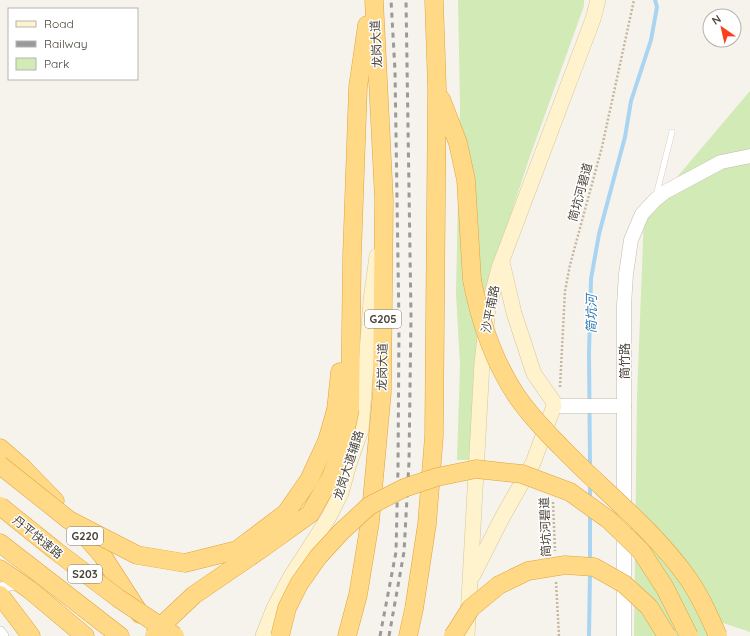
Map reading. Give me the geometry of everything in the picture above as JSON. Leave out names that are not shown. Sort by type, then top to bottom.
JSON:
[{"type":"highway","points":[[155,636],[161,626],[194,595],[310,514],[331,477],[342,448],[352,256],[358,87],[370,0]]},
{"type":"highway","name":"龙岗大道","points":[[347,636],[358,595],[370,522],[382,392],[384,205],[374,0]]},
{"type":"highway","points":[[408,636],[414,610],[427,524],[434,436],[437,88],[434,0]]},
{"type":"highway","points":[[437,88],[458,143],[466,180],[472,280],[477,308],[502,370],[516,396],[541,428],[644,527],[687,577],[709,615],[718,636]]},
{"type":"highway","points":[[0,465],[69,520],[137,555],[186,563],[237,550],[286,513],[309,480],[343,409]]},
{"type":"highway","name":"G220","points":[[0,448],[59,505],[97,550],[155,636]]},
{"type":"highway","points":[[280,636],[287,608],[299,584],[318,557],[341,532],[369,506],[404,488],[437,477],[476,469],[522,474],[570,492],[608,520],[641,551],[665,588],[689,636]]},
{"type":"highway","name":"丹平快速路","points":[[0,506],[118,598],[175,636]]},
{"type":"highway","name":"S203","points":[[0,543],[120,636]]},
{"type":"highway","points":[[453,636],[471,608],[499,585],[528,571],[564,565],[594,567],[624,584],[649,608],[667,636]]},
{"type":"highway","points":[[0,569],[22,584],[85,636]]},
{"type":"highway","points":[[0,595],[31,636]]},
{"type":"main road","name":"沙平南路","points":[[467,636],[484,338],[488,310],[493,288],[502,261],[593,19],[598,0]]},
{"type":"main road","name":"龙岗大道辅路","points":[[263,636],[274,608],[290,576],[329,518],[341,493],[361,430],[371,300],[384,205]]},
{"type":"main road","points":[[470,581],[502,518],[533,463],[557,406],[534,374],[514,313],[502,261]]},
{"type":"street","name":"简竹路","points":[[624,636],[618,406],[626,274],[631,240],[642,214],[665,192],[721,162],[750,156]]},
{"type":"street","points":[[557,406],[618,406]]},
{"type":"street","points":[[0,589],[9,585],[22,584]]},
{"type":"street","points":[[0,632],[3,636]]},
{"type":"lane","points":[[655,200],[672,132]]},
{"type":"path","name":"简坑河碧道","points":[[559,391],[565,291],[570,265],[602,147],[634,0]]},
{"type":"path","name":"简坑河碧道","points":[[553,495],[555,554]]},
{"type":"path","points":[[556,576],[559,636]]},
{"type":"green space","points":[[458,0],[584,0],[584,6],[529,159],[506,229],[470,460],[457,460],[460,365],[456,293],[460,105]]},
{"type":"green space","points":[[750,91],[750,632],[723,623],[718,636],[634,636],[637,396],[644,216]]},
{"type":"waterway","name":"简坑河","points":[[590,467],[589,353],[591,279],[599,234],[625,137],[631,101],[651,40],[657,7],[655,0]]},
{"type":"waterway","name":"简坑河","points":[[590,484],[590,499]]},
{"type":"waterway","name":"简坑河","points":[[590,514],[590,563]]},
{"type":"waterway","name":"简坑河","points":[[589,636],[590,572]]},
{"type":"railway","points":[[380,636],[396,552],[398,468],[399,325],[395,71],[391,0]]},
{"type":"railway","points":[[389,636],[404,552],[409,462],[411,316],[406,0]]}]
